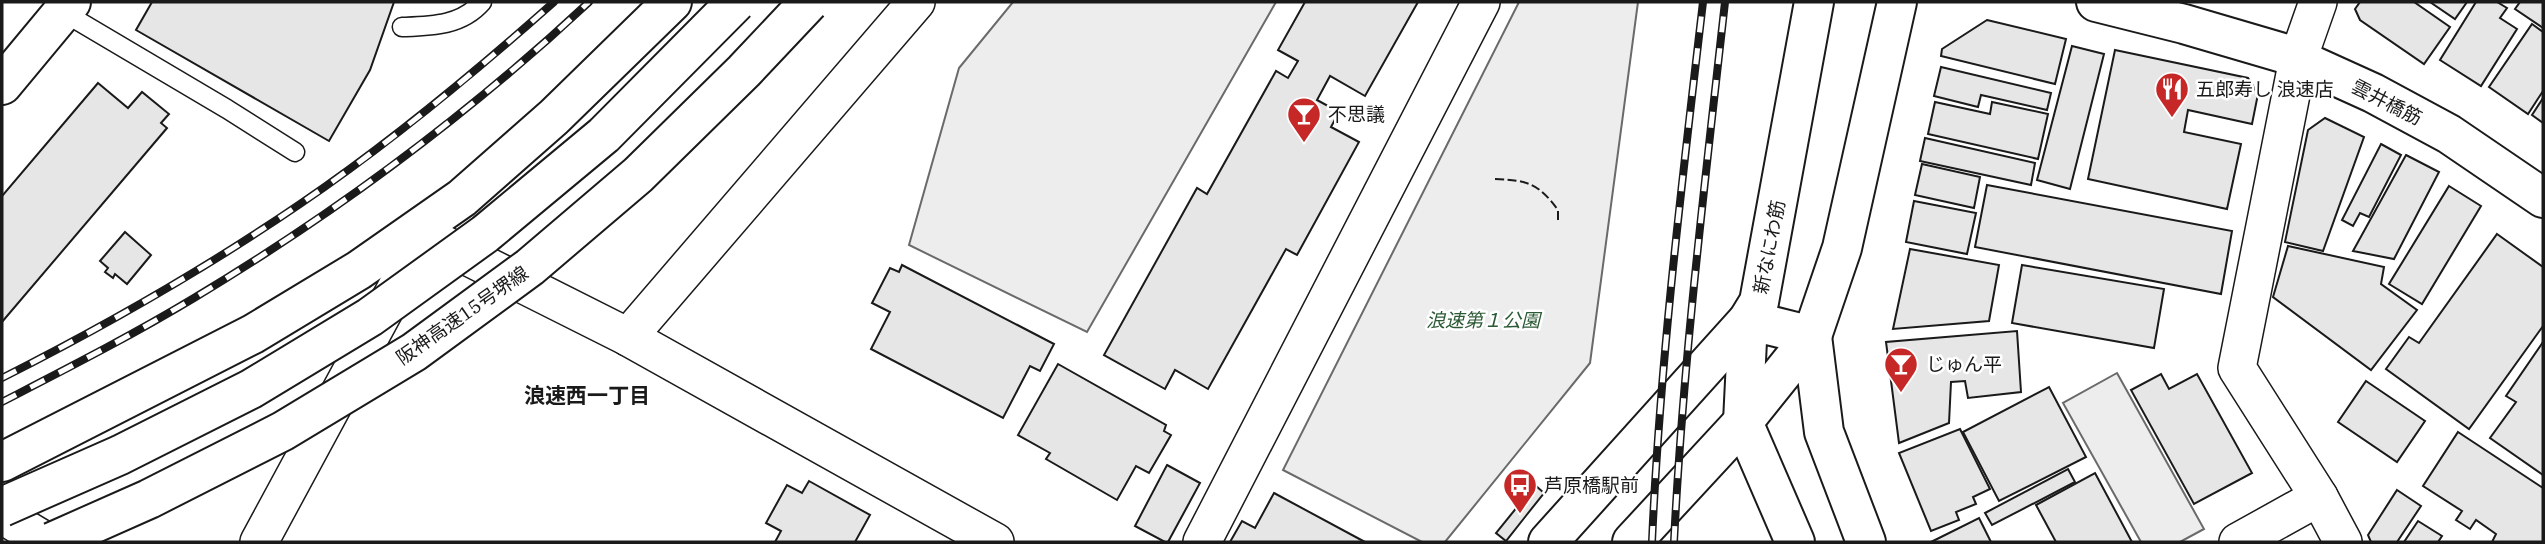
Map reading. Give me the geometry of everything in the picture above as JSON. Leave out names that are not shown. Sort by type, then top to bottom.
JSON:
[{"type":"main road","points":[[2,463],[253,334],[359,270],[462,198],[555,117],[672,2]]},
{"type":"main road","points":[[2,507],[120,455],[251,390],[370,317],[485,234],[604,135],[736,2]]},
{"type":"main road","name":"阪神高速15号堺線","points":[[52,542],[149,499],[283,431],[414,352],[530,267],[638,175],[744,71],[809,2]]},
{"type":"main road","name":"新なにわ筋","points":[[1548,542],[1748,320],[1759,302],[1814,2]]},
{"type":"main road","points":[[1632,542],[1743,422],[1812,336],[1842,248],[1897,2]]},
{"type":"main road","name":"雲井橋筋","points":[[2096,2],[2184,24],[2298,59],[2373,93],[2449,135],[2543,198]]},
{"type":"main road","points":[[2,85],[67,7]]},
{"type":"main road","points":[[1795,542],[1743,422],[1748,320],[1812,336]]},
{"type":"main road","points":[[1812,336],[1824,432],[1866,542]]},
{"type":"street","points":[[628,337],[916,2]]},
{"type":"street","points":[[1202,542],[1481,2]]},
{"type":"street","points":[[2318,2],[2298,59],[2237,368],[2319,497],[2343,542]]},
{"type":"street","points":[[259,542],[425,235],[628,337],[981,539]]},
{"type":"street","points":[[2238,542],[2319,497]]},
{"type":"street","points":[[2,515],[47,542]]},
{"type":"lane","points":[[402,27],[443,25],[473,12],[482,2]]},
{"type":"lane","points":[[67,7],[295,152]]},
{"type":"shaded area","points":[[1013,2],[1276,2],[1087,332],[909,245],[959,68]]},
{"type":"shaded area","name":"浪速第１公園","points":[[1519,2],[1638,2],[1590,363],[1445,542],[1422,542],[1283,470]]},
{"type":"shaded area","points":[[2117,373],[2204,529],[2180,542],[2141,542],[2063,403]]},
{"type":"building","points":[[152,2],[394,2],[370,70],[329,141],[136,30]]},
{"type":"building","points":[[1305,2],[1418,2],[1365,96],[1330,76],[1317,100],[1339,112],[1331,127],[1359,142],[1297,255],[1286,249],[1208,389],[1175,370],[1165,389],[1104,355],[1197,188],[1207,194],[1276,71],[1288,78],[1298,61],[1278,50]]},
{"type":"building","points":[[2360,2],[2414,2],[2450,27],[2424,64],[2360,20],[2355,9]]},
{"type":"building","points":[[2430,2],[2467,2],[2455,19]]},
{"type":"building","points":[[2476,2],[2497,2],[2507,8],[2500,18],[2517,29],[2481,86],[2440,60]]},
{"type":"building","points":[[2520,2],[2543,2],[2543,28],[2515,9]]},
{"type":"building","points":[[1987,20],[2066,39],[2055,84],[1941,56],[1942,49]]},
{"type":"building","points":[[2532,24],[2543,32],[2543,91],[2528,114],[2489,87]]},
{"type":"building","points":[[2072,46],[2104,54],[2070,189],[2037,180]]},
{"type":"building","points":[[2115,50],[2248,78],[2258,94],[2252,124],[2188,110],[2184,132],[2241,144],[2227,209],[2088,179]]},
{"type":"building","points":[[1941,67],[2051,93],[2047,110],[1981,95],[1978,107],[1934,96]]},
{"type":"building","points":[[98,83],[128,108],[142,92],[169,114],[161,123],[167,128],[2,322],[2,196]]},
{"type":"building","points":[[2543,98],[2543,123],[2532,115]]},
{"type":"building","points":[[1935,102],[1990,114],[1992,102],[2048,114],[2038,159],[1928,134]]},
{"type":"building","points":[[2325,118],[2364,137],[2323,251],[2285,242],[2308,130]]},
{"type":"building","points":[[1925,138],[2035,163],[2031,185],[1920,161]]},
{"type":"building","points":[[2381,144],[2401,155],[2369,217],[2360,213],[2353,226],[2342,220]]},
{"type":"building","points":[[2406,155],[2439,172],[2394,259],[2353,251]]},
{"type":"building","points":[[1922,164],[1980,177],[1974,208],[1915,195]]},
{"type":"building","points":[[1987,185],[2232,231],[2221,294],[1975,247]]},
{"type":"building","points":[[2449,186],[2481,206],[2422,304],[2389,284]]},
{"type":"building","points":[[1914,201],[1976,213],[1967,254],[1906,242]]},
{"type":"building","points":[[125,232],[151,255],[127,284],[115,274],[113,278],[105,272],[108,268],[100,261]]},
{"type":"building","points":[[2497,234],[2543,267],[2543,326],[2469,429],[2386,369],[2409,337],[2419,343]]},
{"type":"building","points":[[2288,246],[2384,267],[2381,284],[2417,310],[2371,370],[2273,297]]},
{"type":"building","points":[[1910,249],[1999,265],[1989,321],[1893,329]]},
{"type":"building","points":[[902,265],[1054,344],[1040,371],[1030,366],[1003,418],[871,349],[890,312],[872,303],[890,268],[899,272]]},
{"type":"building","points":[[2022,265],[2164,289],[2154,348],[2012,323]]},
{"type":"building","points":[[2017,331],[2021,392],[1968,398],[1965,381],[1951,382],[1949,423],[1899,443],[1886,342]]},
{"type":"building","points":[[2543,342],[2543,475],[2490,438],[2516,402],[2506,396]]},
{"type":"building","points":[[1058,364],[1166,425],[1164,431],[1171,435],[1149,473],[1136,466],[1117,500],[1046,459],[1050,453],[1018,435]]},
{"type":"building","points":[[2161,374],[2169,389],[2197,374],[2252,473],[2194,504],[2131,390]]},
{"type":"building","points":[[2366,381],[2425,421],[2397,462],[2338,422]]},
{"type":"building","points":[[2049,387],[2086,457],[1999,501],[1963,432]]},
{"type":"building","points":[[1960,429],[1990,489],[1973,497],[1976,504],[1956,512],[1959,520],[1931,531],[1899,453]]},
{"type":"building","points":[[2458,432],[2543,488],[2543,542],[2492,542],[2496,534],[2476,520],[2470,529],[2456,520],[2462,511],[2423,486]]},
{"type":"building","points":[[1167,465],[1200,483],[1168,542],[1165,542],[1135,526]]},
{"type":"building","points":[[2068,469],[2075,482],[1992,525],[1985,513]]},
{"type":"building","points":[[2095,473],[2132,542],[2056,542],[2036,505]]},
{"type":"building","points":[[809,481],[870,515],[855,542],[775,542],[781,531],[766,523],[787,485],[802,493]]},
{"type":"building","points":[[1535,485],[1544,493],[1506,541],[1496,533]]},
{"type":"building","points":[[2397,490],[2421,506],[2397,542],[2371,542],[2368,535]]},
{"type":"building","points":[[1274,493],[1365,542],[1230,542],[1242,521],[1255,528]]},
{"type":"building","points":[[1979,518],[1991,542],[1931,542]]},
{"type":"building","points":[[2418,521],[2442,536],[2438,542],[2404,542]]},
{"type":"railway","points":[[2,378],[154,296],[300,204],[430,107],[554,2]]},
{"type":"railway","points":[[2,402],[170,312],[298,232],[448,123],[589,2]]},
{"type":"railway","points":[[1652,542],[1666,339],[1703,2]]},
{"type":"railway","points":[[1674,542],[1689,339],[1725,2]]},
{"type":"fence","points":[[1495,179],[1524,182],[1538,189],[1558,210],[1558,222]]},
{"type":"place","name":"五郎寿し 浪速店","points":[[2172,119]]},
{"type":"place","name":"不思議","points":[[1304,144]]},
{"type":"place","name":"じゅん平","points":[[1901,394]]},
{"type":"place","name":"芦原橋駅前","points":[[1520,515]]},
{"type":"district","name":"浪速西一丁目","points":[[587,396]]}]
